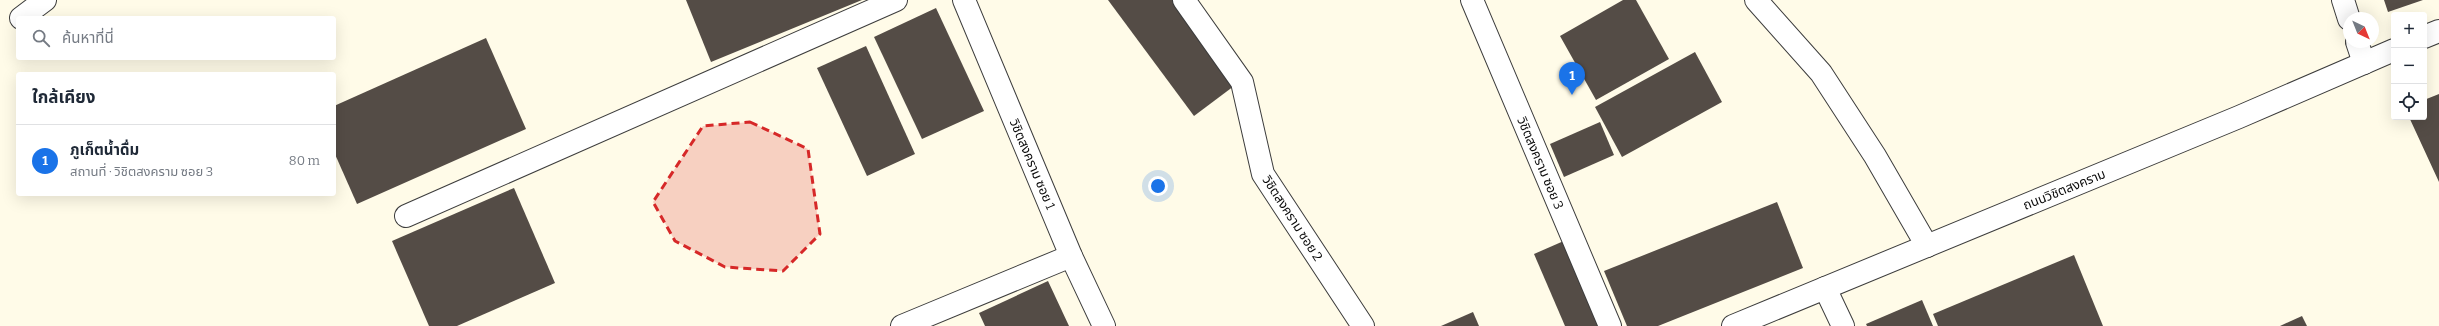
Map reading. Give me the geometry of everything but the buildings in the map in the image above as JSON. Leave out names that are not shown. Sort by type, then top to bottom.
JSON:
[{"type":"street","points":[[24,16],[45,0]]},
{"type":"street","points":[[406,216],[896,0]]},
{"type":"street","name":"วิชิตสงคราม ซอย 1","points":[[964,0],[1072,256],[1104,326]]},
{"type":"street","name":"วิชิตสงคราม ซอย 2","points":[[1184,0],[1242,82],[1263,174],[1363,326]]},
{"type":"street","name":"วิชิตสงคราม ซอย 3","points":[[1472,0],[1610,326]]},
{"type":"street","points":[[1756,0],[1821,73],[1875,156],[1927,246]]},
{"type":"street","points":[[2342,0],[2346,12]]},
{"type":"street","points":[[2427,36],[2439,31]]},
{"type":"street","points":[[2359,48],[2364,63]]},
{"type":"street","name":"ถนนวิชิตสงคราม","points":[[1732,326],[2391,51]]},
{"type":"street","points":[[902,326],[1072,256]]},
{"type":"street","points":[[1825,288],[1843,326]]},
{"type":"highlighted area","points":[[750,122],[808,149],[820,234],[783,271],[725,267],[675,241],[653,202],[703,126]]},
{"type":"place","name":"ภูเก็ตน้ำดื่ม","points":[[1572,95]]}]
